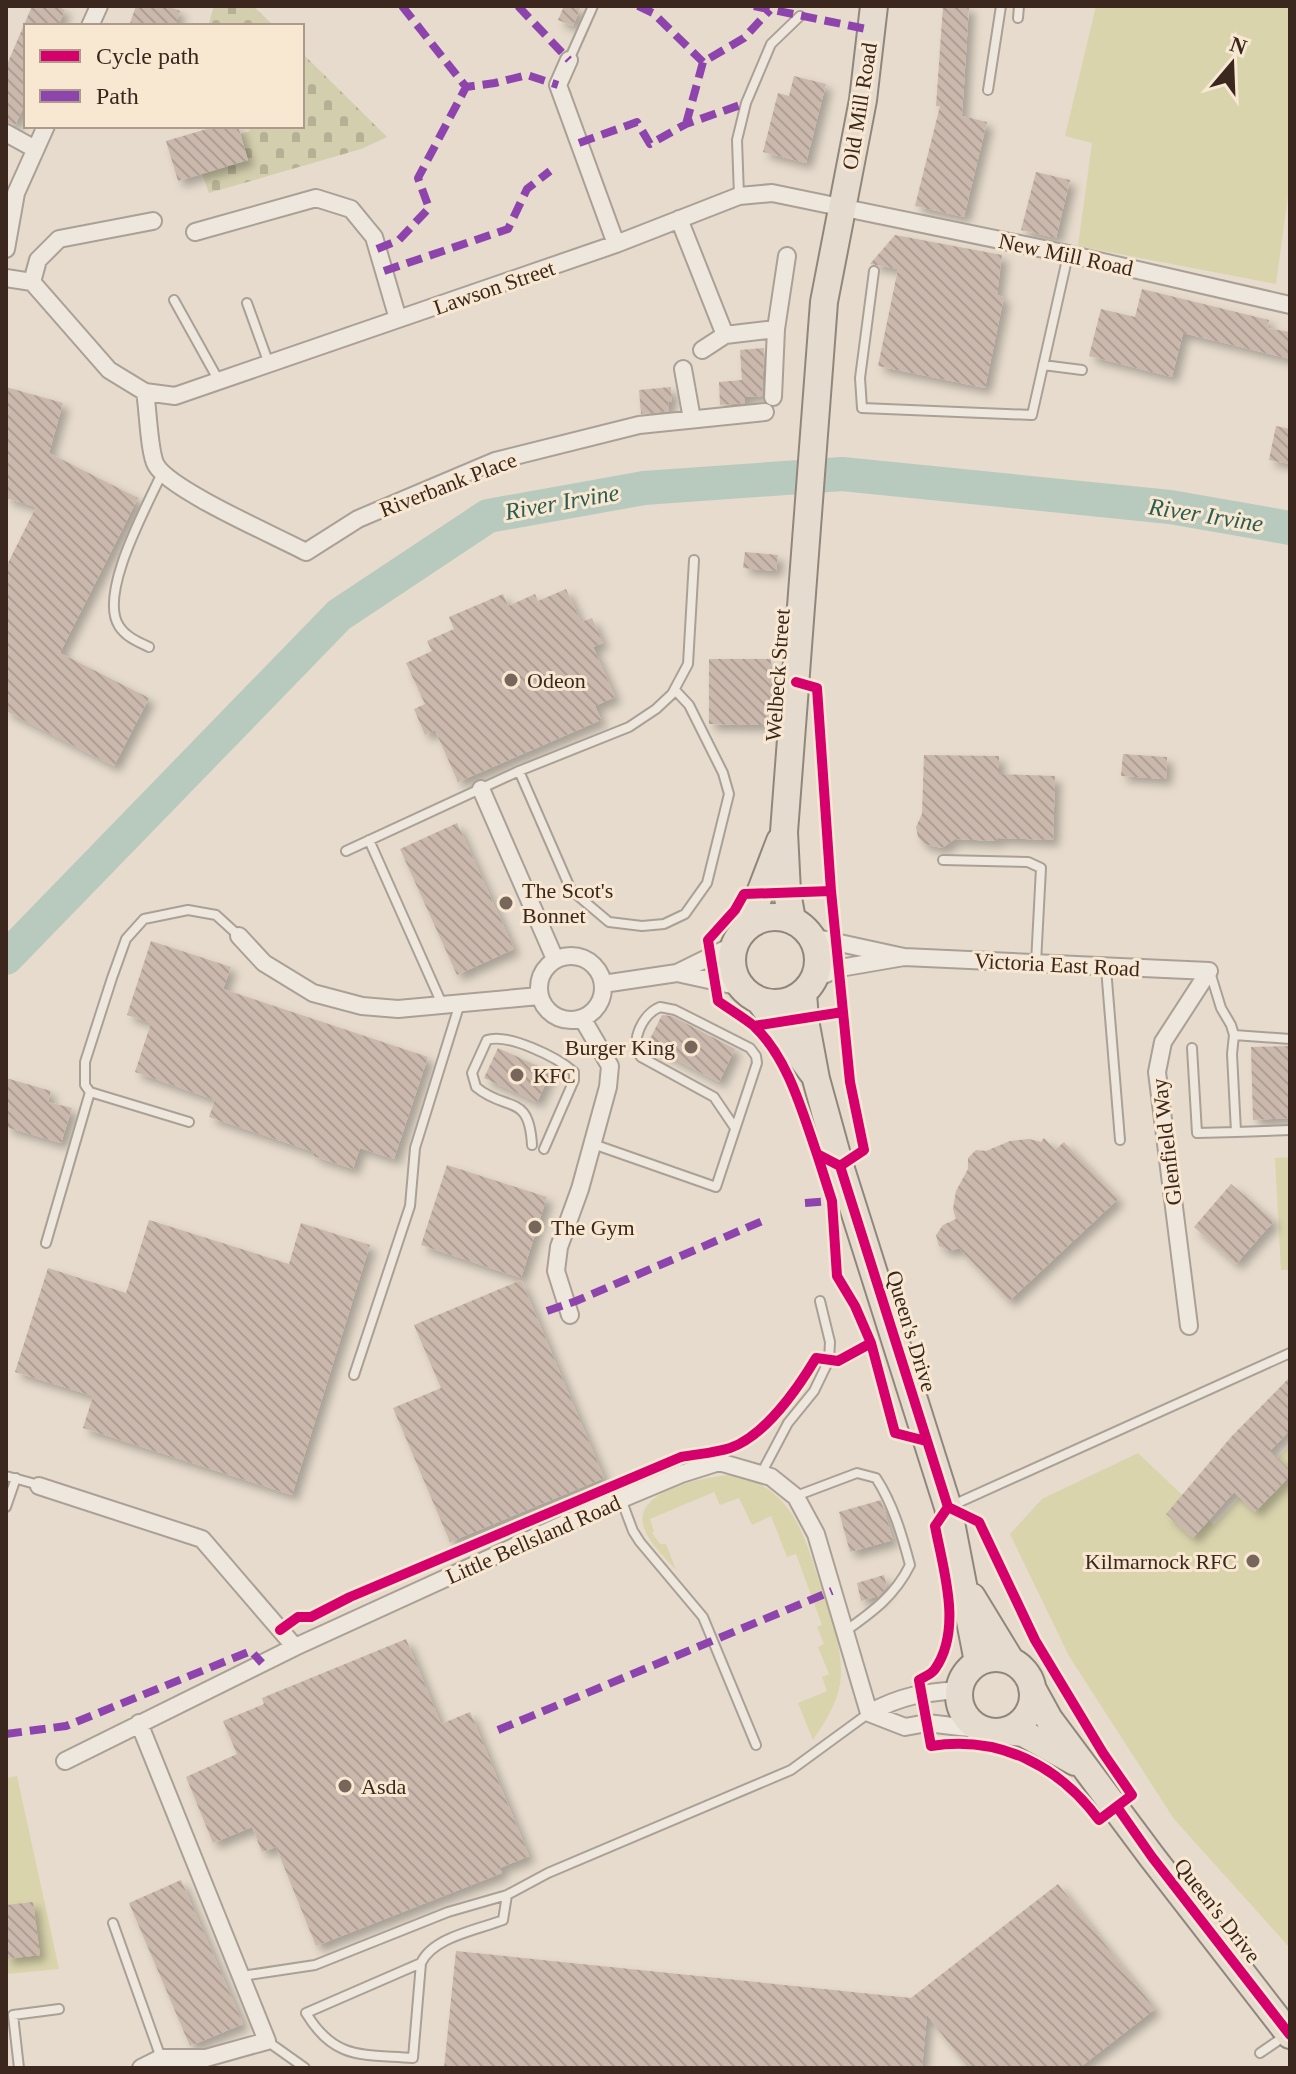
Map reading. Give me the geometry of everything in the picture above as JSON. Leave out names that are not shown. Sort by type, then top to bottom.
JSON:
[{"type":"main road","name":"Old Mill Road","points":[[842,206],[863,100],[874,6]]},
{"type":"main road","name":"Welbeck Street","points":[[792,920],[787,892],[784,832],[824,302],[842,206]]},
{"type":"main road","name":"Welbeck Street","points":[[740,936],[784,832]]},
{"type":"main road","points":[[769,917],[792,920],[804,927],[812,937],[819,958],[809,986],[782,1003],[750,994],[734,974],[731,960],[740,936],[769,917]]},
{"type":"main road","name":"Queen's Drive","points":[[809,986],[805,1020],[816,1079],[859,1229],[948,1507],[978,1662]]},
{"type":"main road","name":"Queen's Drive","points":[[750,994],[816,1079]]},
{"type":"main road","name":"Queen's Drive","points":[[964,1583],[1011,1661]]},
{"type":"main road","points":[[1000,1657],[1021,1667],[1032,1688],[1030,1710],[1024,1719],[995,1731],[968,1720],[962,1711],[959,1690],[962,1679],[978,1662],[1000,1657]]},
{"type":"main road","name":"Queen's Drive","points":[[1032,1688],[1049,1719],[1290,2034]]},
{"type":"main road","name":"Queen's Drive","points":[[995,1731],[1023,1733],[1088,1771]]},
{"type":"street","points":[[569,60],[558,85],[616,244]]},
{"type":"street","points":[[6,249],[16,193],[45,128]]},
{"type":"street","points":[[6,133],[35,149]]},
{"type":"street","name":"Lawson Street","points":[[145,392],[175,396],[616,244],[739,196],[772,193],[842,206]]},
{"type":"street","points":[[195,232],[316,198],[351,209],[374,237],[398,319]]},
{"type":"street","name":"New Mill Road","points":[[842,206],[1290,305]]},
{"type":"street","points":[[679,219],[725,335]]},
{"type":"street","points":[[32,282],[38,260],[59,239],[153,221]]},
{"type":"street","points":[[773,397],[776,329],[787,256]]},
{"type":"street","points":[[6,278],[32,282],[109,370],[145,392],[154,463],[162,473]]},
{"type":"street","points":[[702,350],[725,335],[776,329]]},
{"type":"street","points":[[683,369],[692,419]]},
{"type":"street","name":"Riverbank Place","points":[[162,473],[194,495],[306,552],[358,519],[495,461],[639,425],[765,412]]},
{"type":"street","points":[[481,789],[555,959]]},
{"type":"street","points":[[239,936],[264,963],[313,993],[362,1006],[398,1009],[539,996]]},
{"type":"street","points":[[603,984],[677,973],[740,936]]},
{"type":"street","name":"Victoria East Road","points":[[812,937],[904,957],[1209,971]]},
{"type":"street","points":[[565,956],[585,959],[600,974],[603,984],[598,1004],[582,1018],[572,1020],[551,1014],[539,996],[541,975],[555,959],[565,956]]},
{"type":"street","name":"Victoria East Road","points":[[809,986],[840,968],[904,957]]},
{"type":"street","name":"Glenfield Way","points":[[1189,1326],[1157,1072],[1163,1042],[1209,971]]},
{"type":"street","points":[[677,973],[750,994]]},
{"type":"street","points":[[570,1315],[556,1271],[559,1247],[580,1189],[608,1087],[610,1066],[582,1018]]},
{"type":"street","name":"Little Bellsland Road","points":[[65,1761],[295,1647],[621,1499],[719,1462],[771,1477],[796,1497],[816,1534],[869,1713]]},
{"type":"street","points":[[39,1486],[202,1539],[295,1647]]},
{"type":"street","points":[[869,1713],[897,1698],[959,1690]]},
{"type":"street","points":[[869,1713],[905,1727],[927,1723],[995,1731]]},
{"type":"street","points":[[139,1723],[267,2041],[206,2058],[161,2058],[141,2068]]},
{"type":"lane","points":[[569,60],[593,6]]},
{"type":"lane","points":[[988,90],[1001,6]]},
{"type":"lane","points":[[1018,18],[1019,6]]},
{"type":"lane","points":[[739,196],[737,140],[746,103],[771,44],[800,16]]},
{"type":"lane","points":[[874,271],[860,378],[862,408],[1032,415],[1068,254]]},
{"type":"lane","points":[[174,300],[219,381]]},
{"type":"lane","points":[[247,303],[269,364]]},
{"type":"lane","points":[[1043,365],[1082,370]]},
{"type":"lane","points":[[149,647],[128,636],[118,626],[113,612],[123,560],[162,473]]},
{"type":"lane","points":[[346,851],[519,771],[629,727],[656,709],[675,690],[688,664],[694,560]]},
{"type":"lane","points":[[519,771],[571,890],[609,922],[642,926],[664,924],[685,914],[707,883],[729,794],[723,773],[689,705],[675,690]]},
{"type":"lane","points":[[369,840],[442,1004]]},
{"type":"lane","points":[[943,860],[1028,862],[1041,868],[1036,963]]},
{"type":"lane","points":[[189,1122],[90,1092],[85,1085],[85,1062],[126,939],[144,919],[188,910],[216,915],[239,936]]},
{"type":"lane","points":[[1106,968],[1120,1140]]},
{"type":"lane","points":[[1209,971],[1234,1035],[1236,1132]]},
{"type":"lane","points":[[354,1375],[410,1206],[415,1148],[460,1002]]},
{"type":"lane","points":[[592,1144],[716,1187],[757,1063],[756,1056],[750,1048],[667,1007],[660,1007],[650,1013],[636,1039],[637,1051],[641,1057],[714,1097],[735,1128]]},
{"type":"lane","points":[[1234,1035],[1290,1039]]},
{"type":"lane","points":[[532,1145],[531,1123],[524,1110],[476,1087],[472,1073],[487,1040],[497,1037],[508,1039],[574,1072],[574,1080],[544,1149]]},
{"type":"lane","points":[[1192,1048],[1197,1133],[1290,1130]]},
{"type":"lane","points":[[46,1243],[90,1092]]},
{"type":"lane","points":[[761,1474],[788,1423],[814,1391],[829,1360],[830,1342],[820,1301]]},
{"type":"lane","points":[[948,1507],[1290,1353]]},
{"type":"lane","points":[[796,1497],[857,1473],[876,1478],[887,1495],[904,1541],[910,1565],[903,1579],[888,1599],[844,1632]]},
{"type":"lane","points":[[6,1476],[39,1486]]},
{"type":"lane","points":[[6,1507],[16,1478]]},
{"type":"lane","points":[[621,1499],[640,1542],[703,1617],[756,1745]]},
{"type":"lane","points":[[242,1976],[315,1965],[448,1912],[507,1895],[534,1880],[791,1770],[869,1713]]},
{"type":"lane","points":[[421,1963],[306,2013],[328,2043],[342,2049],[413,2058],[421,1963],[426,1953],[436,1945],[503,1920],[507,1895]]},
{"type":"lane","points":[[113,1923],[161,2058]]},
{"type":"lane","points":[[19,2068],[13,2015],[59,2009]]},
{"type":"lane","points":[[1260,2053],[1290,2034]]},
{"type":"lane","points":[[267,2041],[305,2068]]},
{"type":"shaded area","points":[[1096,6],[1290,6],[1290,181],[1276,284],[1078,246],[1092,143],[1065,136]]},
{"type":"shaded area","points":[[1290,1157],[1290,1270],[1281,1270],[1275,1158]]},
{"type":"shaded area","points":[[1290,1445],[1290,1948],[1174,1819],[1069,1656],[1010,1534],[1042,1499],[1138,1453],[1214,1525]]},
{"type":"shaded area","points":[[729,1475],[768,1489],[792,1515],[808,1549],[831,1618],[839,1650],[839,1691],[813,1740],[798,1703],[827,1691],[822,1677],[829,1674],[818,1647],[824,1644],[817,1627],[822,1625],[796,1554],[787,1557],[771,1516],[752,1525],[739,1498],[720,1505],[714,1492],[650,1519],[652,1533],[660,1544],[666,1544],[676,1570],[645,1530],[644,1512],[661,1494],[690,1482]]},
{"type":"shaded area","points":[[17,1776],[59,1969],[6,1974],[6,1778]]},
{"type":"green space","points":[[214,6],[253,6],[272,24],[209,24]]},
{"type":"green space","points":[[304,55],[387,137],[361,149],[209,193],[202,174],[248,160],[240,134],[250,131],[249,128],[304,128]]},
{"type":"building","points":[[32,6],[58,6],[65,10],[59,24],[24,24]]},
{"type":"building","points":[[136,6],[167,6],[180,11],[176,24],[130,24]]},
{"type":"building","points":[[564,6],[581,6],[573,26],[558,20]]},
{"type":"building","points":[[943,6],[969,6],[962,116],[987,122],[964,217],[915,206],[940,106],[936,106]]},
{"type":"building","points":[[24,25],[24,106],[15,125],[6,122],[6,67]]},
{"type":"building","points":[[794,76],[826,84],[806,163],[763,152],[778,93],[789,96]]},
{"type":"building","points":[[210,128],[239,128],[248,160],[178,181],[166,141]]},
{"type":"building","points":[[1036,172],[1070,180],[1056,238],[1021,230]]},
{"type":"building","points":[[895,235],[1002,255],[997,295],[1004,297],[985,388],[878,366],[898,269],[870,264]]},
{"type":"building","points":[[1142,289],[1269,320],[1267,328],[1290,332],[1290,359],[1183,333],[1172,377],[1089,356],[1101,309],[1135,317]]},
{"type":"building","points":[[764,348],[762,396],[745,397],[745,403],[720,405],[719,382],[742,380],[740,350]]},
{"type":"building","points":[[6,387],[63,403],[49,453],[138,498],[60,653],[149,698],[114,766],[6,711],[6,567],[36,507],[6,498]]},
{"type":"building","points":[[671,387],[669,411],[641,414],[639,390]]},
{"type":"building","points":[[1276,426],[1290,429],[1290,464],[1269,460]]},
{"type":"building","points":[[745,552],[778,555],[776,571],[743,568]]},
{"type":"building","name":"Odeon","points":[[566,589],[581,622],[592,618],[603,643],[593,647],[615,697],[595,706],[601,720],[458,782],[435,730],[425,735],[414,709],[425,704],[406,663],[432,651],[427,641],[454,629],[449,617],[503,594],[508,606],[535,594],[538,601]]},
{"type":"building","points":[[709,659],[771,659],[770,725],[709,724]]},
{"type":"building","points":[[1123,754],[1167,757],[1166,779],[1121,776]]},
{"type":"building","points":[[924,755],[999,756],[999,774],[1055,776],[1053,840],[955,839],[942,848],[924,844],[918,837],[916,827],[922,814]]},
{"type":"building","points":[[457,823],[514,949],[457,975],[400,849]]},
{"type":"building","points":[[151,941],[231,967],[223,989],[428,1057],[394,1159],[360,1148],[353,1169],[313,1156],[314,1152],[209,1117],[215,1100],[135,1072],[151,1023],[127,1015]]},
{"type":"building","name":"Burger King","points":[[662,1015],[672,1016],[735,1049],[719,1082],[647,1045]]},
{"type":"building","points":[[1290,1046],[1290,1118],[1253,1120],[1251,1047]]},
{"type":"building","name":"KFC","points":[[498,1048],[551,1072],[537,1102],[484,1078]]},
{"type":"building","points":[[6,1078],[51,1091],[48,1102],[72,1108],[61,1143],[6,1127]]},
{"type":"building","points":[[1044,1138],[1055,1150],[1064,1142],[1118,1199],[1009,1301],[959,1248],[950,1251],[939,1246],[936,1235],[943,1225],[956,1219],[953,1209],[956,1191],[968,1169],[968,1158],[976,1150],[986,1151],[1010,1141],[1029,1139],[1041,1142]]},
{"type":"building","points":[[447,1165],[547,1197],[521,1278],[421,1245]]},
{"type":"building","points":[[1231,1184],[1274,1221],[1236,1264],[1194,1227]]},
{"type":"building","points":[[149,1220],[289,1264],[301,1223],[370,1245],[292,1495],[83,1428],[93,1396],[15,1372],[48,1268],[126,1293]]},
{"type":"building","points":[[521,1280],[604,1478],[450,1542],[393,1408],[441,1388],[414,1325]]},
{"type":"building","points":[[1290,1377],[1290,1430],[1270,1451],[1290,1470],[1290,1476],[1255,1512],[1234,1492],[1193,1538],[1166,1514],[1231,1437]]},
{"type":"building","points":[[881,1500],[893,1540],[850,1552],[839,1512]]},
{"type":"building","points":[[884,1575],[887,1587],[879,1596],[861,1601],[857,1583]]},
{"type":"building","name":"Asda","points":[[406,1639],[441,1724],[470,1712],[529,1856],[500,1868],[502,1873],[316,1946],[276,1847],[262,1852],[252,1827],[213,1843],[186,1777],[237,1754],[223,1721],[264,1704],[262,1698]]},
{"type":"building","points":[[181,1880],[243,2024],[190,2046],[129,1903]]},
{"type":"building","points":[[1058,1884],[1155,2009],[1079,2068],[968,2068],[927,2015],[922,2068],[444,2068],[456,1951],[911,1998]]},
{"type":"building","points":[[33,1902],[40,1955],[6,1959],[6,1905]]},
{"type":"waterway","name":"River Irvine","points":[[6,958],[339,615],[488,516],[644,488],[842,474],[1170,507],[1290,528]]},
{"type":"marked path","points":[[402,6],[466,87],[527,75],[558,85]]},
{"type":"marked path","points":[[518,6],[569,60]]},
{"type":"marked path","points":[[638,6],[653,13],[703,62]]},
{"type":"marked path","points":[[754,6],[871,30]]},
{"type":"marked path","points":[[686,124],[703,62],[744,38],[770,10]]},
{"type":"marked path","points":[[377,249],[399,240],[429,208],[418,178],[466,87]]},
{"type":"marked path","points":[[579,143],[637,122],[650,144],[686,124],[746,103]]},
{"type":"marked path","points":[[384,271],[508,229],[527,189],[550,171]]},
{"type":"marked path","points":[[805,1203],[832,1201]]},
{"type":"marked path","points":[[547,1311],[767,1219]]},
{"type":"marked path","points":[[498,1730],[832,1591]]},
{"type":"marked path","points":[[6,1734],[66,1726],[251,1651],[262,1663]]},
{"type":"cycle path","points":[[796,682],[817,688],[831,891]]},
{"type":"cycle path","points":[[754,1026],[843,1012],[831,891],[744,894],[735,910],[708,940],[718,1001],[754,1026],[766,1039],[793,1086],[817,1154],[840,1166]]},
{"type":"cycle path","points":[[840,1166],[864,1150],[850,1082],[843,1012]]},
{"type":"cycle path","points":[[817,1154],[832,1201],[837,1276],[855,1306],[871,1343],[895,1433],[926,1441]]},
{"type":"cycle path","points":[[840,1166],[948,1507]]},
{"type":"cycle path","points":[[280,1630],[298,1617],[311,1617],[350,1597],[681,1457],[724,1450],[743,1442],[779,1410],[816,1358],[838,1361],[871,1343]]},
{"type":"cycle path","points":[[948,1507],[979,1522],[1035,1640],[1132,1795],[1099,1820],[1066,1784],[1026,1759],[981,1745],[931,1746],[919,1680],[935,1669],[948,1636],[946,1580],[935,1526],[948,1507]]},
{"type":"cycle path","points":[[1117,1807],[1290,2035]]},
{"type":"place","name":"Odeon","points":[[511,680]]},
{"type":"place","name":"The Scot's Bonnet","points":[[506,903]]},
{"type":"place","name":"Burger King","points":[[691,1047]]},
{"type":"place","name":"KFC","points":[[517,1075]]},
{"type":"place","name":"The Gym","points":[[535,1227]]},
{"type":"place","name":"Kilmarnock RFC","points":[[1253,1561]]},
{"type":"place","name":"Asda","points":[[345,1786]]}]
